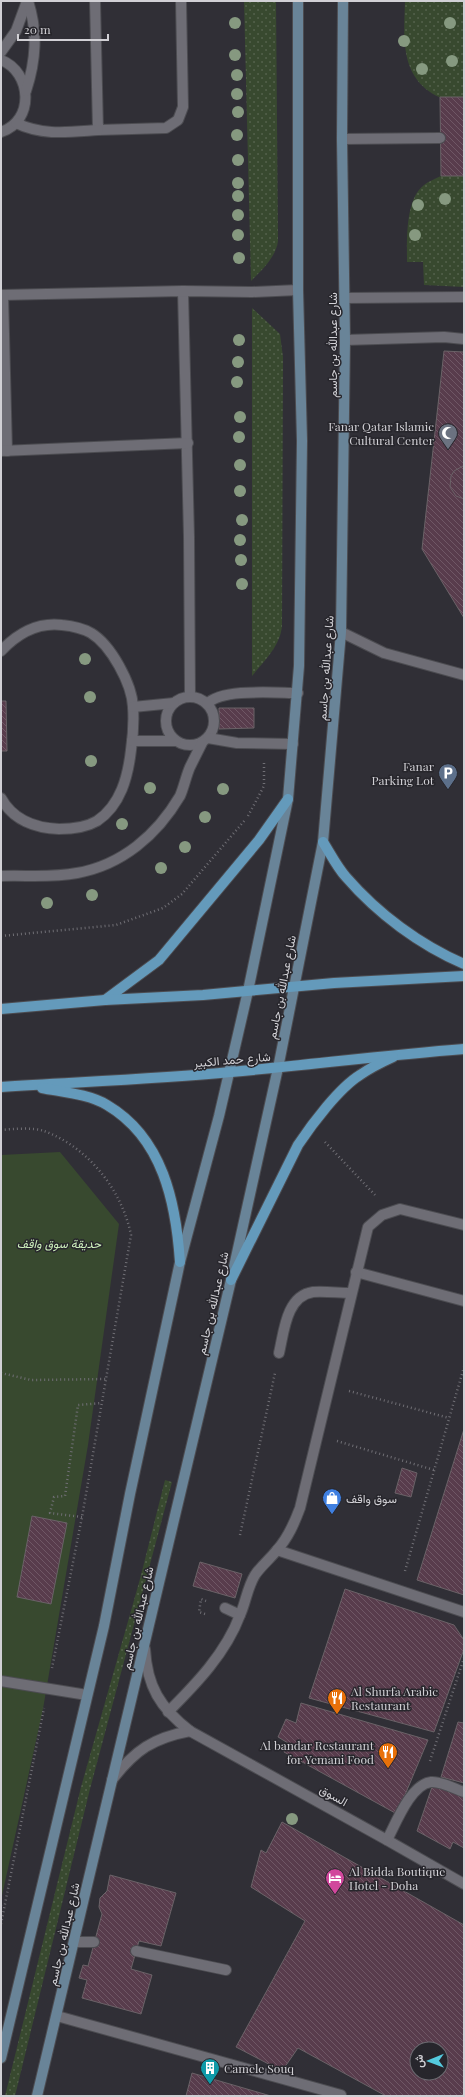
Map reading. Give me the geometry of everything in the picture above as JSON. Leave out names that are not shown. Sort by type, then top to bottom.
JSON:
[{"type":"main road","points":[[105,1000],[159,960],[174,944],[259,840],[288,799]]},
{"type":"main road","points":[[323,842],[346,876],[370,902],[406,932],[446,956],[464,964]]},
{"type":"main road","points":[[1,1009],[105,1000],[203,996],[334,983],[464,976]]},
{"type":"main road","name":"شارع حمد الكبير","points":[[1,1087],[278,1068],[398,1054],[464,1049]]},
{"type":"main road","points":[[231,1280],[298,1145],[310,1127],[333,1100],[359,1075],[398,1054]]},
{"type":"main road","points":[[30,1085],[83,1097],[106,1104],[121,1115],[144,1139],[158,1162],[169,1186],[178,1230],[180,1262]]},
{"type":"street","points":[[1,52],[16,31],[27,1]]},
{"type":"street","points":[[26,91],[32,72],[35,54],[33,16],[27,1]]},
{"type":"street","points":[[95,1],[98,130]]},
{"type":"street","points":[[16,123],[32,130],[50,133],[166,128],[178,120],[183,107],[181,1]]},
{"type":"street","name":"شارع عبدالله بن جاسم","points":[[1,2058],[104,1626],[130,1494],[180,1262],[229,1072],[248,991],[288,799],[298,693],[302,441],[298,290],[298,1]]},
{"type":"street","name":"شارع عبدالله بن جاسم","points":[[37,2096],[75,1942],[231,1280],[278,1068],[323,842],[341,632],[345,340],[342,139],[343,1]]},
{"type":"street","points":[[1,60],[16,70],[23,80],[26,91],[26,102],[16,123],[1,132]]},
{"type":"street","points":[[342,139],[440,138]]},
{"type":"street","points":[[188,443],[4,451],[2,295],[183,291],[252,292],[298,290]]},
{"type":"street","points":[[183,291],[188,443],[190,697]]},
{"type":"street","points":[[345,298],[464,297]]},
{"type":"street","points":[[345,340],[444,337],[464,339]]},
{"type":"street","points":[[1,651],[20,634],[37,627],[57,624],[75,626],[86,631],[102,642],[127,682],[133,707],[129,770],[123,789],[112,807],[97,821],[81,828],[41,828],[25,822],[13,813],[1,798]]},
{"type":"street","points":[[341,632],[384,653],[464,675]]},
{"type":"street","points":[[207,704],[212,698],[239,694],[298,693]]},
{"type":"street","points":[[1,876],[76,874],[103,866],[127,854],[149,837],[167,817],[181,794],[190,768],[212,730],[214,720],[212,711],[207,704],[190,697],[181,699],[174,703],[168,710],[166,719],[168,731],[176,741]]},
{"type":"street","points":[[133,707],[174,703]]},
{"type":"street","points":[[132,741],[176,741],[193,746],[205,740],[237,743],[293,744]]},
{"type":"street","points":[[168,1712],[205,1674],[221,1651],[240,1615],[249,1587],[255,1575],[277,1550],[293,1526],[300,1508],[368,1227],[382,1215],[400,1209],[464,1224]]},
{"type":"street","points":[[356,1272],[464,1301]]},
{"type":"street","points":[[279,1353],[289,1312],[297,1299],[313,1292],[351,1293]]},
{"type":"street","points":[[277,1550],[464,1612]]},
{"type":"street","points":[[225,1608],[240,1615]]},
{"type":"street","name":"السوق","points":[[144,1644],[146,1665],[151,1685],[168,1712],[190,1731],[464,1884]]},
{"type":"street","points":[[1,1681],[47,1690],[87,1695]]},
{"type":"street","points":[[112,1780],[127,1761],[145,1746],[167,1736],[190,1731]]},
{"type":"street","points":[[387,1840],[411,1797],[422,1785],[433,1782],[464,1792]]},
{"type":"street","points":[[75,1942],[94,1942]]},
{"type":"street","points":[[136,1952],[226,1970]]},
{"type":"street","points":[[57,2016],[340,2095]]},
{"type":"path","points":[[1,936],[116,925],[163,908],[182,894],[247,818],[264,786],[265,744]]},
{"type":"path","points":[[310,1127],[391,1211]]},
{"type":"path","points":[[1,1130],[43,1131],[75,1147],[102,1173],[127,1216],[131,1235],[82,1517],[1,1924]]},
{"type":"path","points":[[240,1535],[279,1353]]},
{"type":"path","points":[[399,1590],[464,1367]]},
{"type":"path","points":[[1,1373],[31,1380],[106,1379]]},
{"type":"path","points":[[329,1386],[449,1418]]},
{"type":"path","points":[[82,1517],[50,1513],[54,1498],[65,1496],[78,1405],[102,1403]]},
{"type":"path","points":[[317,1435],[434,1470]]},
{"type":"path","points":[[422,1785],[464,1658]]},
{"type":"path","points":[[1,1906],[5,1907]]},
{"type":"green space","points":[[244,1],[276,1],[278,241],[277,247],[271,258],[264,268],[251,281]]},
{"type":"green space","points":[[405,1],[464,1],[464,97],[439,97],[426,89],[410,68],[404,29]]},
{"type":"green space","points":[[441,176],[464,176],[464,287],[424,285],[423,262],[407,262],[408,221],[413,200],[418,191],[424,185]]},
{"type":"green space","points":[[252,308],[280,334],[283,357],[282,626],[281,633],[275,646],[252,676]]},
{"type":"green space","name":"حديقة سوق واقف","points":[[60,1152],[119,1224],[88,1445],[43,1709],[1,1900],[1,1155]]},
{"type":"green space","points":[[165,1480],[172,1482],[90,1789],[15,2096],[5,2096],[81,1787],[140,1579]]},
{"type":"building","points":[[440,97],[464,97],[464,176],[441,176]]},
{"type":"building","name":"Fanar Qatar Islamic Cultural Center","points":[[444,351],[464,352],[464,618],[422,549]]},
{"type":"building","points":[[463,466],[464,499],[456,496],[450,487],[451,476],[454,471]]},
{"type":"building","points":[[1,701],[6,701],[7,751],[1,751]]},
{"type":"building","points":[[219,708],[254,708],[254,728],[219,729]]},
{"type":"building","points":[[464,1429],[464,1595],[417,1580]]},
{"type":"building","points":[[402,1468],[417,1473],[411,1497],[395,1493]]},
{"type":"building","points":[[32,1516],[67,1523],[51,1604],[17,1597]]},
{"type":"building","points":[[200,1562],[242,1574],[235,1598],[193,1586]]},
{"type":"building","points":[[345,1589],[454,1625],[464,1640],[464,1649],[434,1732],[309,1698]]},
{"type":"building","points":[[301,1703],[428,1740],[397,1814],[284,1752],[288,1743],[278,1737],[286,1719],[296,1723]]},
{"type":"building","points":[[458,1722],[464,1723],[464,1783],[441,1777]]},
{"type":"building","points":[[433,1784],[464,1796],[464,1848],[453,1842],[450,1849],[417,1831]]},
{"type":"building","points":[[282,1822],[464,1925],[464,2096],[386,2096],[298,2048],[282,2071],[236,2047],[305,1921],[251,1887],[261,1850],[266,1853]]},
{"type":"building","points":[[110,1875],[176,1893],[161,1946],[139,1941],[131,1969],[152,1975],[141,2014],[82,1998],[87,1980],[79,1978],[83,1965],[88,1966],[102,1914],[99,1907],[100,1898],[107,1891]]},
{"type":"building","name":"Camele Souq","points":[[192,2073],[271,2096],[186,2096]]},
{"type":"place","name":"Fanar Qatar Islamic Cultural Center","points":[[448,450]]},
{"type":"place","name":"Fanar Parking Lot","points":[[448,790]]},
{"type":"place","name":"سوق واقف","points":[[332,1515]]},
{"type":"place","name":"Al Shurfa Arabic Restaurant","points":[[337,1715]]},
{"type":"place","name":"Al bandar Restaurant for Yemani Food","points":[[388,1769]]},
{"type":"place","name":"Al Bidda Boutique Hotel - Doha","points":[[335,1895]]},
{"type":"place","name":"Camele Souq","points":[[210,2085]]}]
